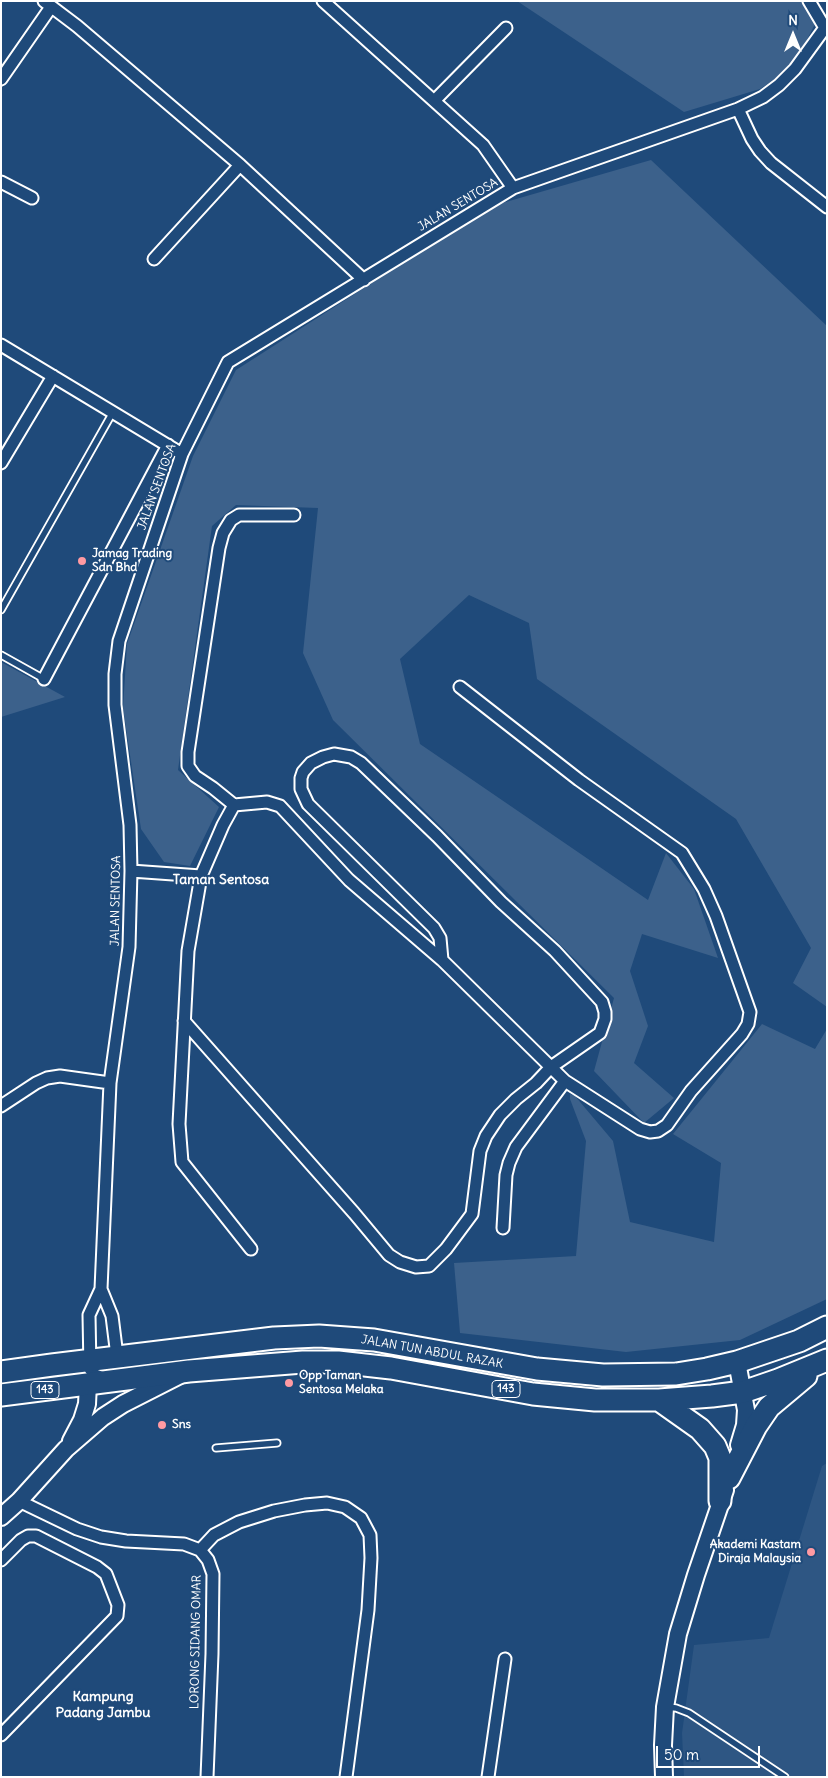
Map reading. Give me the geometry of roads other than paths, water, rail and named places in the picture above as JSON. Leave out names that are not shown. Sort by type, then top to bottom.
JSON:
[{"type":"highway","name":"JALAN TUN ABDUL RAZAK","points":[[1,1372],[117,1356],[274,1338],[319,1336],[374,1340],[537,1369],[603,1375],[676,1374],[737,1362],[799,1341],[827,1327]]},
{"type":"highway","name":"JALAN TUN ABDUL RAZAK","points":[[1,1395],[189,1371],[304,1362],[338,1362],[391,1368],[533,1394],[595,1400],[659,1400],[743,1392],[825,1361]]},
{"type":"highway","points":[[729,1478],[756,1426],[769,1407],[825,1361]]},
{"type":"highway","points":[[659,1400],[700,1429],[715,1446],[720,1458],[720,1501]]},
{"type":"main road","points":[[664,1777],[665,1707],[678,1634],[745,1424],[746,1410],[737,1362]]},
{"type":"main road","points":[[1,1517],[19,1501],[66,1449],[103,1417],[124,1404],[189,1371]]},
{"type":"main road","points":[[66,1449],[82,1420],[87,1404],[88,1384]]},
{"type":"street","points":[[323,1],[483,145],[513,188]]},
{"type":"street","points":[[809,1],[826,26]]},
{"type":"street","points":[[1,79],[47,4],[77,26],[240,165],[364,280]]},
{"type":"street","name":"JALAN SENTOSA","points":[[89,1360],[89,1315],[101,1289],[110,1082],[129,946],[130,826],[115,705],[115,674],[119,641],[182,454],[228,362],[513,188],[738,109],[762,97],[779,86],[796,69],[826,26]]},
{"type":"street","points":[[435,100],[506,28]]},
{"type":"street","points":[[738,109],[760,152],[771,163],[827,207]]},
{"type":"street","points":[[154,259],[240,165]]},
{"type":"street","points":[[1,182],[32,198]]},
{"type":"street","points":[[1,345],[182,454]]},
{"type":"street","points":[[1,463],[53,376]]},
{"type":"street","points":[[44,679],[168,446]]},
{"type":"street","points":[[294,515],[240,515],[231,520],[223,533],[219,548],[188,752],[188,766],[195,776],[214,788],[234,805],[267,802],[280,806],[349,880],[442,960],[565,1081],[640,1129],[650,1132],[658,1131],[667,1124],[691,1091],[742,1034],[748,1024],[750,1012],[704,889],[682,853],[579,780],[460,687]]},
{"type":"street","points":[[184,1021],[389,1255],[400,1262],[416,1267],[430,1266],[446,1249],[472,1214],[480,1151],[486,1136],[500,1115],[536,1083],[550,1067],[600,1034],[605,1019],[605,1012],[602,1002],[555,951],[501,902],[437,836],[361,763],[351,757],[334,754],[323,756],[311,763],[303,772],[301,778],[301,789],[308,804],[434,928],[440,938],[442,960]]},
{"type":"street","points":[[234,805],[222,824],[201,876],[188,951],[179,1124],[182,1162],[251,1249]]},
{"type":"street","points":[[131,871],[201,876]]},
{"type":"street","points":[[1,1106],[47,1078],[60,1076],[110,1082]]},
{"type":"street","points":[[503,1228],[506,1176],[509,1163],[516,1147],[565,1081]]},
{"type":"street","name":"JALAN SENTOSA","points":[[101,1289],[112,1316],[117,1356]]},
{"type":"street","points":[[89,1360],[90,1369],[95,1375],[114,1380]]},
{"type":"street","points":[[19,1501],[77,1529],[101,1537],[126,1541],[184,1544],[200,1550],[214,1535],[239,1522],[274,1510],[305,1504],[327,1503],[345,1507],[361,1518],[370,1535],[372,1558],[368,1610],[346,1777]]},
{"type":"street","points":[[1,1560],[21,1540],[28,1536],[36,1536],[98,1567],[106,1574],[118,1605],[116,1616],[1,1735]]},
{"type":"street","name":"LORONG SIDANG OMAR","points":[[200,1550],[208,1560],[212,1574],[212,1654],[206,1777]]},
{"type":"street","points":[[488,1777],[505,1659]]},
{"type":"lane","points":[[1,610],[113,412]]},
{"type":"lane","points":[[1,655],[44,679]]},
{"type":"lane","points":[[216,1448],[277,1442]]},
{"type":"lane","points":[[665,1707],[676,1708],[689,1714],[785,1777]]},
{"type":"place","name":"Jamag Trading Sdn Bhd","points":[[82,561]]},
{"type":"place","name":"Opp Taman Sentosa Melaka","points":[[289,1383]]},
{"type":"place","name":"Sns","points":[[162,1425]]},
{"type":"place","name":"Akademi Kastam Diraja Malaysia","points":[[811,1552]]},
{"type":"district","name":"Taman Sentosa","points":[[221,880]]},
{"type":"district","name":"Kampung Padang Jambu","points":[[103,1705]]}]
